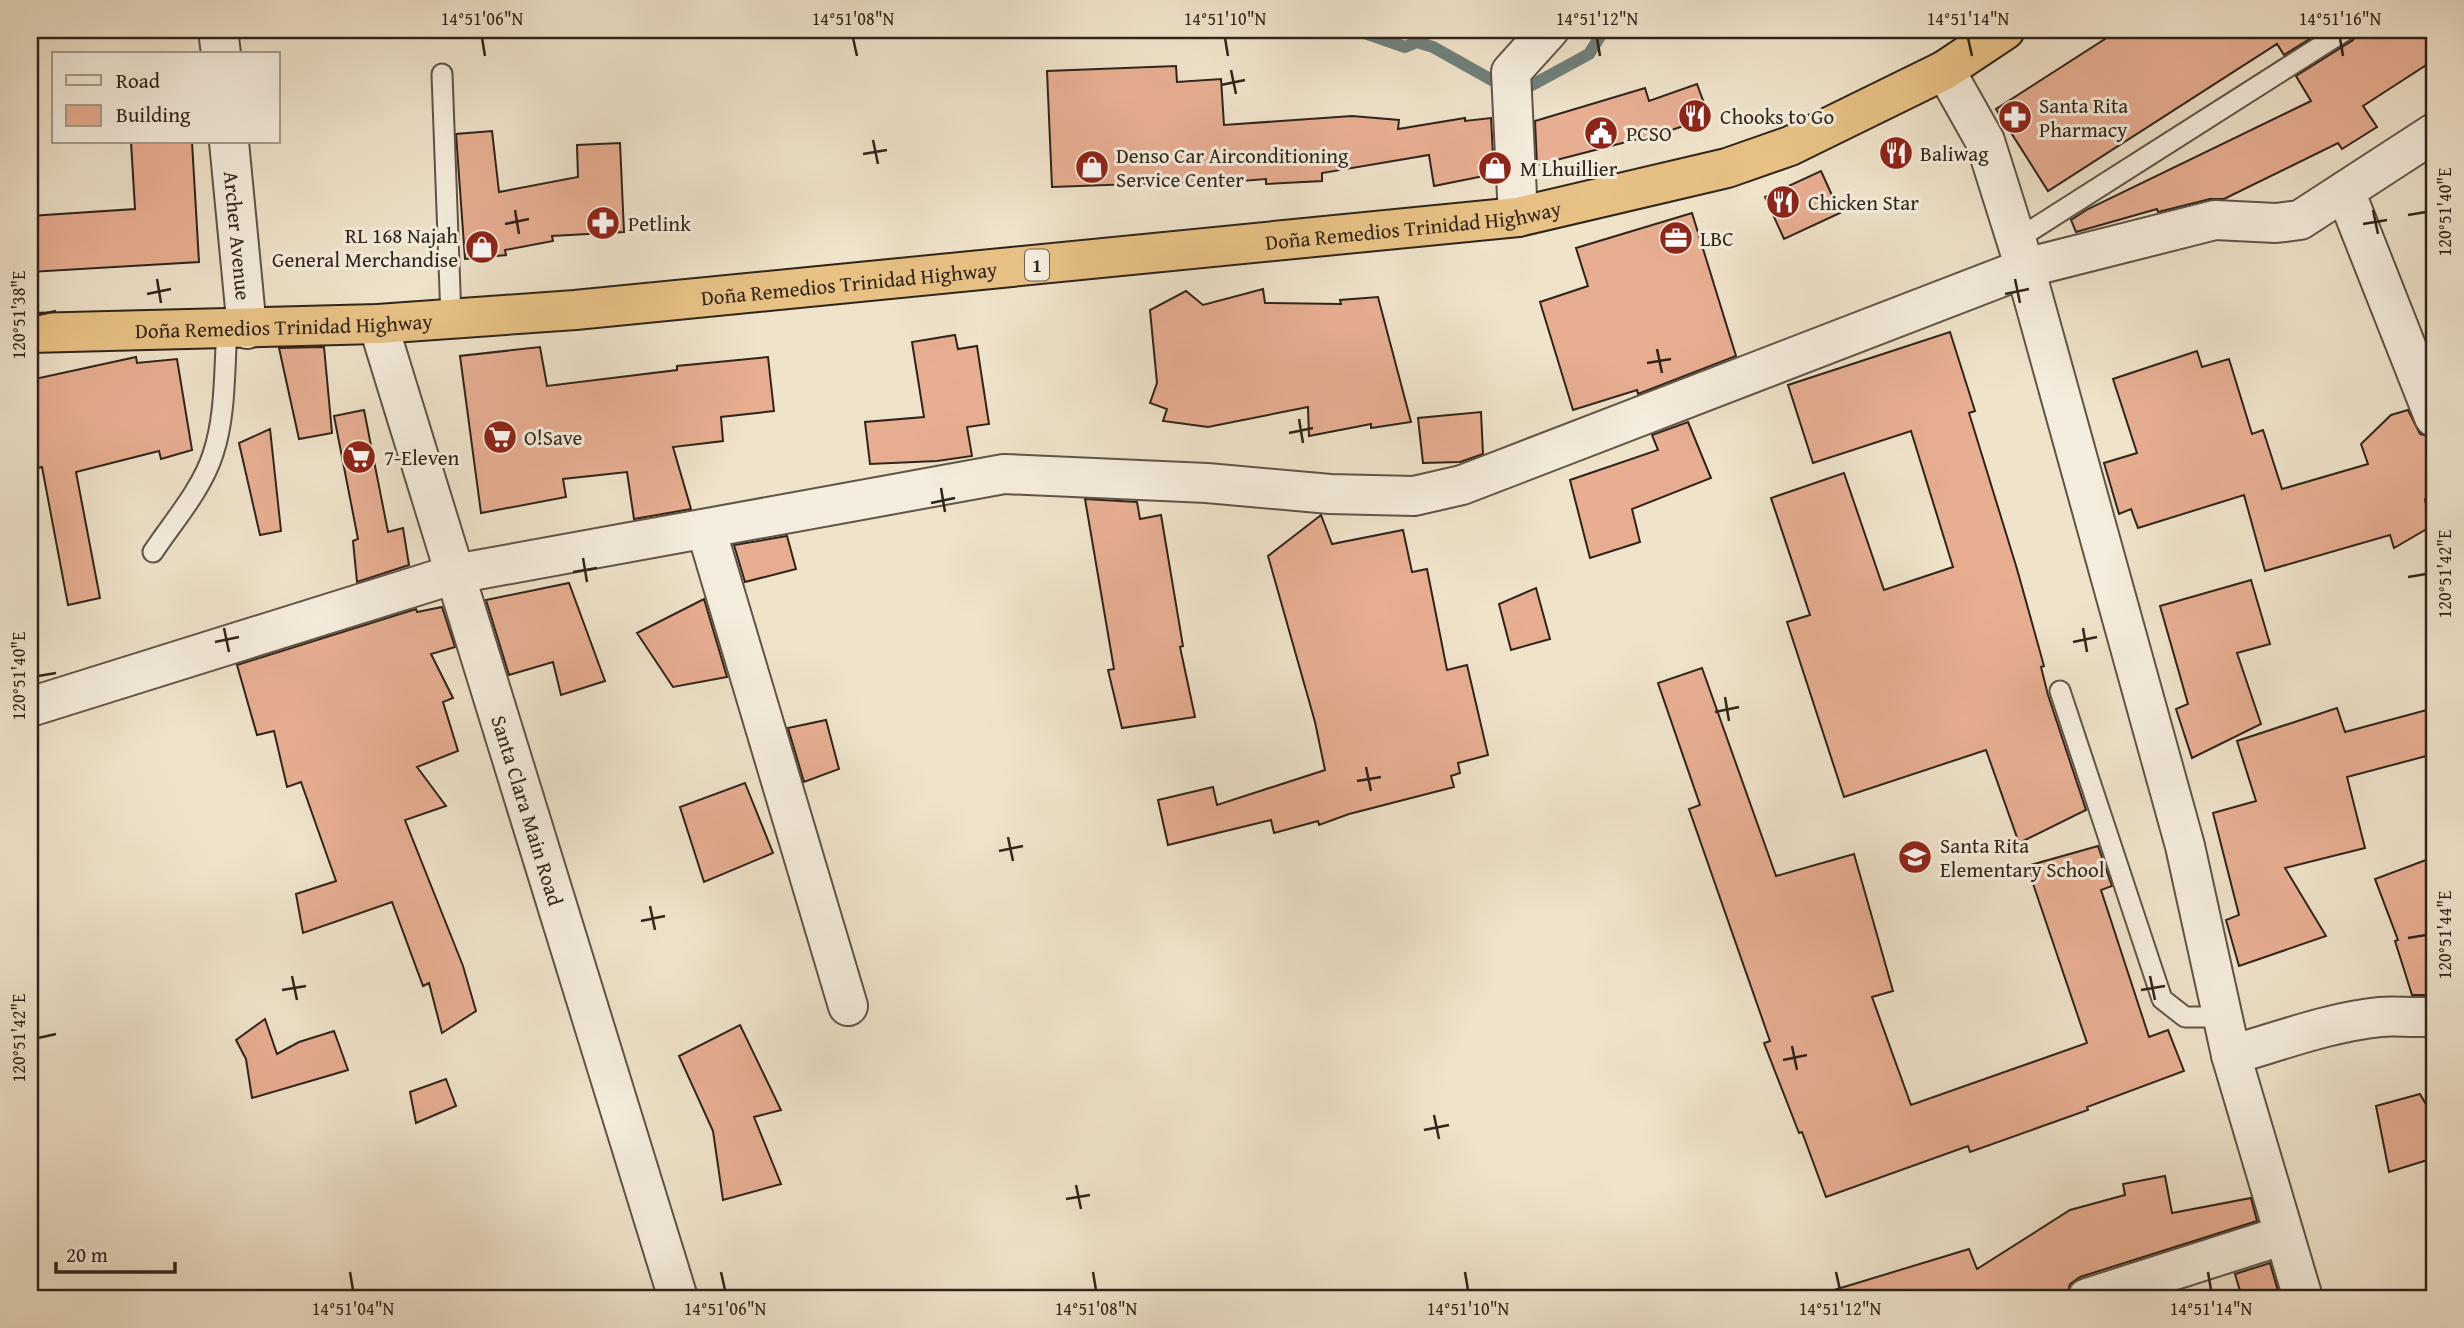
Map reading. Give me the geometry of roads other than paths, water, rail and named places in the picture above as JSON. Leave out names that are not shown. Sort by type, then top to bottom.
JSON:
[{"type":"highway","name":"Doña Remedios Trinidad Highway","points":[[30,334],[378,324],[575,310],[1518,217],[1727,168],[1790,146],[1945,70],[2005,30]]},
{"type":"street","points":[[218,30],[221,52]]},
{"type":"street","points":[[1518,217],[1511,72],[1549,30]]},
{"type":"street","points":[[1945,70],[1985,141],[2021,254],[2185,846],[2231,1055],[2303,1298]]},
{"type":"street","points":[[30,707],[456,574],[1004,474],[1207,483],[1330,494],[1414,496],[1462,485],[2021,254],[2215,220],[2276,223],[2300,220],[2434,133]]},
{"type":"street","name":"Archer Avenue","points":[[229,144],[237,329]]},
{"type":"street","points":[[2345,191],[2434,417]]},
{"type":"street","name":"Santa Clara Main Road","points":[[378,324],[678,1298]]},
{"type":"street","points":[[706,529],[848,1006]]},
{"type":"street","points":[[2231,1055],[2351,1022],[2383,1016],[2413,1020],[2434,1016]]},
{"type":"street","points":[[2088,1298],[2284,1235]]},
{"type":"lane","points":[[2021,254],[2346,30]]},
{"type":"lane","points":[[442,75],[451,318]]},
{"type":"lane","points":[[153,552],[196,488],[213,456],[237,329]]},
{"type":"lane","points":[[2060,691],[2162,999],[2175,1012],[2185,1017],[2223,1017]]},
{"type":"waterway","points":[[1356,30],[1405,47],[1417,42],[1433,47],[1506,88],[1532,85],[1589,54],[1604,30]]},
{"type":"place","name":"Chooks to Go","points":[[1695,116]]},
{"type":"place","name":"Santa Rita Pharmacy","points":[[2015,117]]},
{"type":"place","name":"PCSO","points":[[1601,133]]},
{"type":"place","name":"Baliwag","points":[[1896,153]]},
{"type":"place","name":"Denso Car Airconditioning Service Center","points":[[1092,167]]},
{"type":"place","name":"M Lhuillier","points":[[1495,168]]},
{"type":"place","name":"Chicken Star","points":[[1783,202]]},
{"type":"place","name":"Petlink","points":[[603,223]]},
{"type":"place","name":"LBC","points":[[1676,238]]},
{"type":"place","name":"RL 168 Najah General Merchandise","points":[[482,247]]},
{"type":"place","name":"O!Save","points":[[500,437]]},
{"type":"place","name":"7-Eleven","points":[[359,457]]},
{"type":"place","name":"Santa Rita Elementary School","points":[[1915,857]]}]
